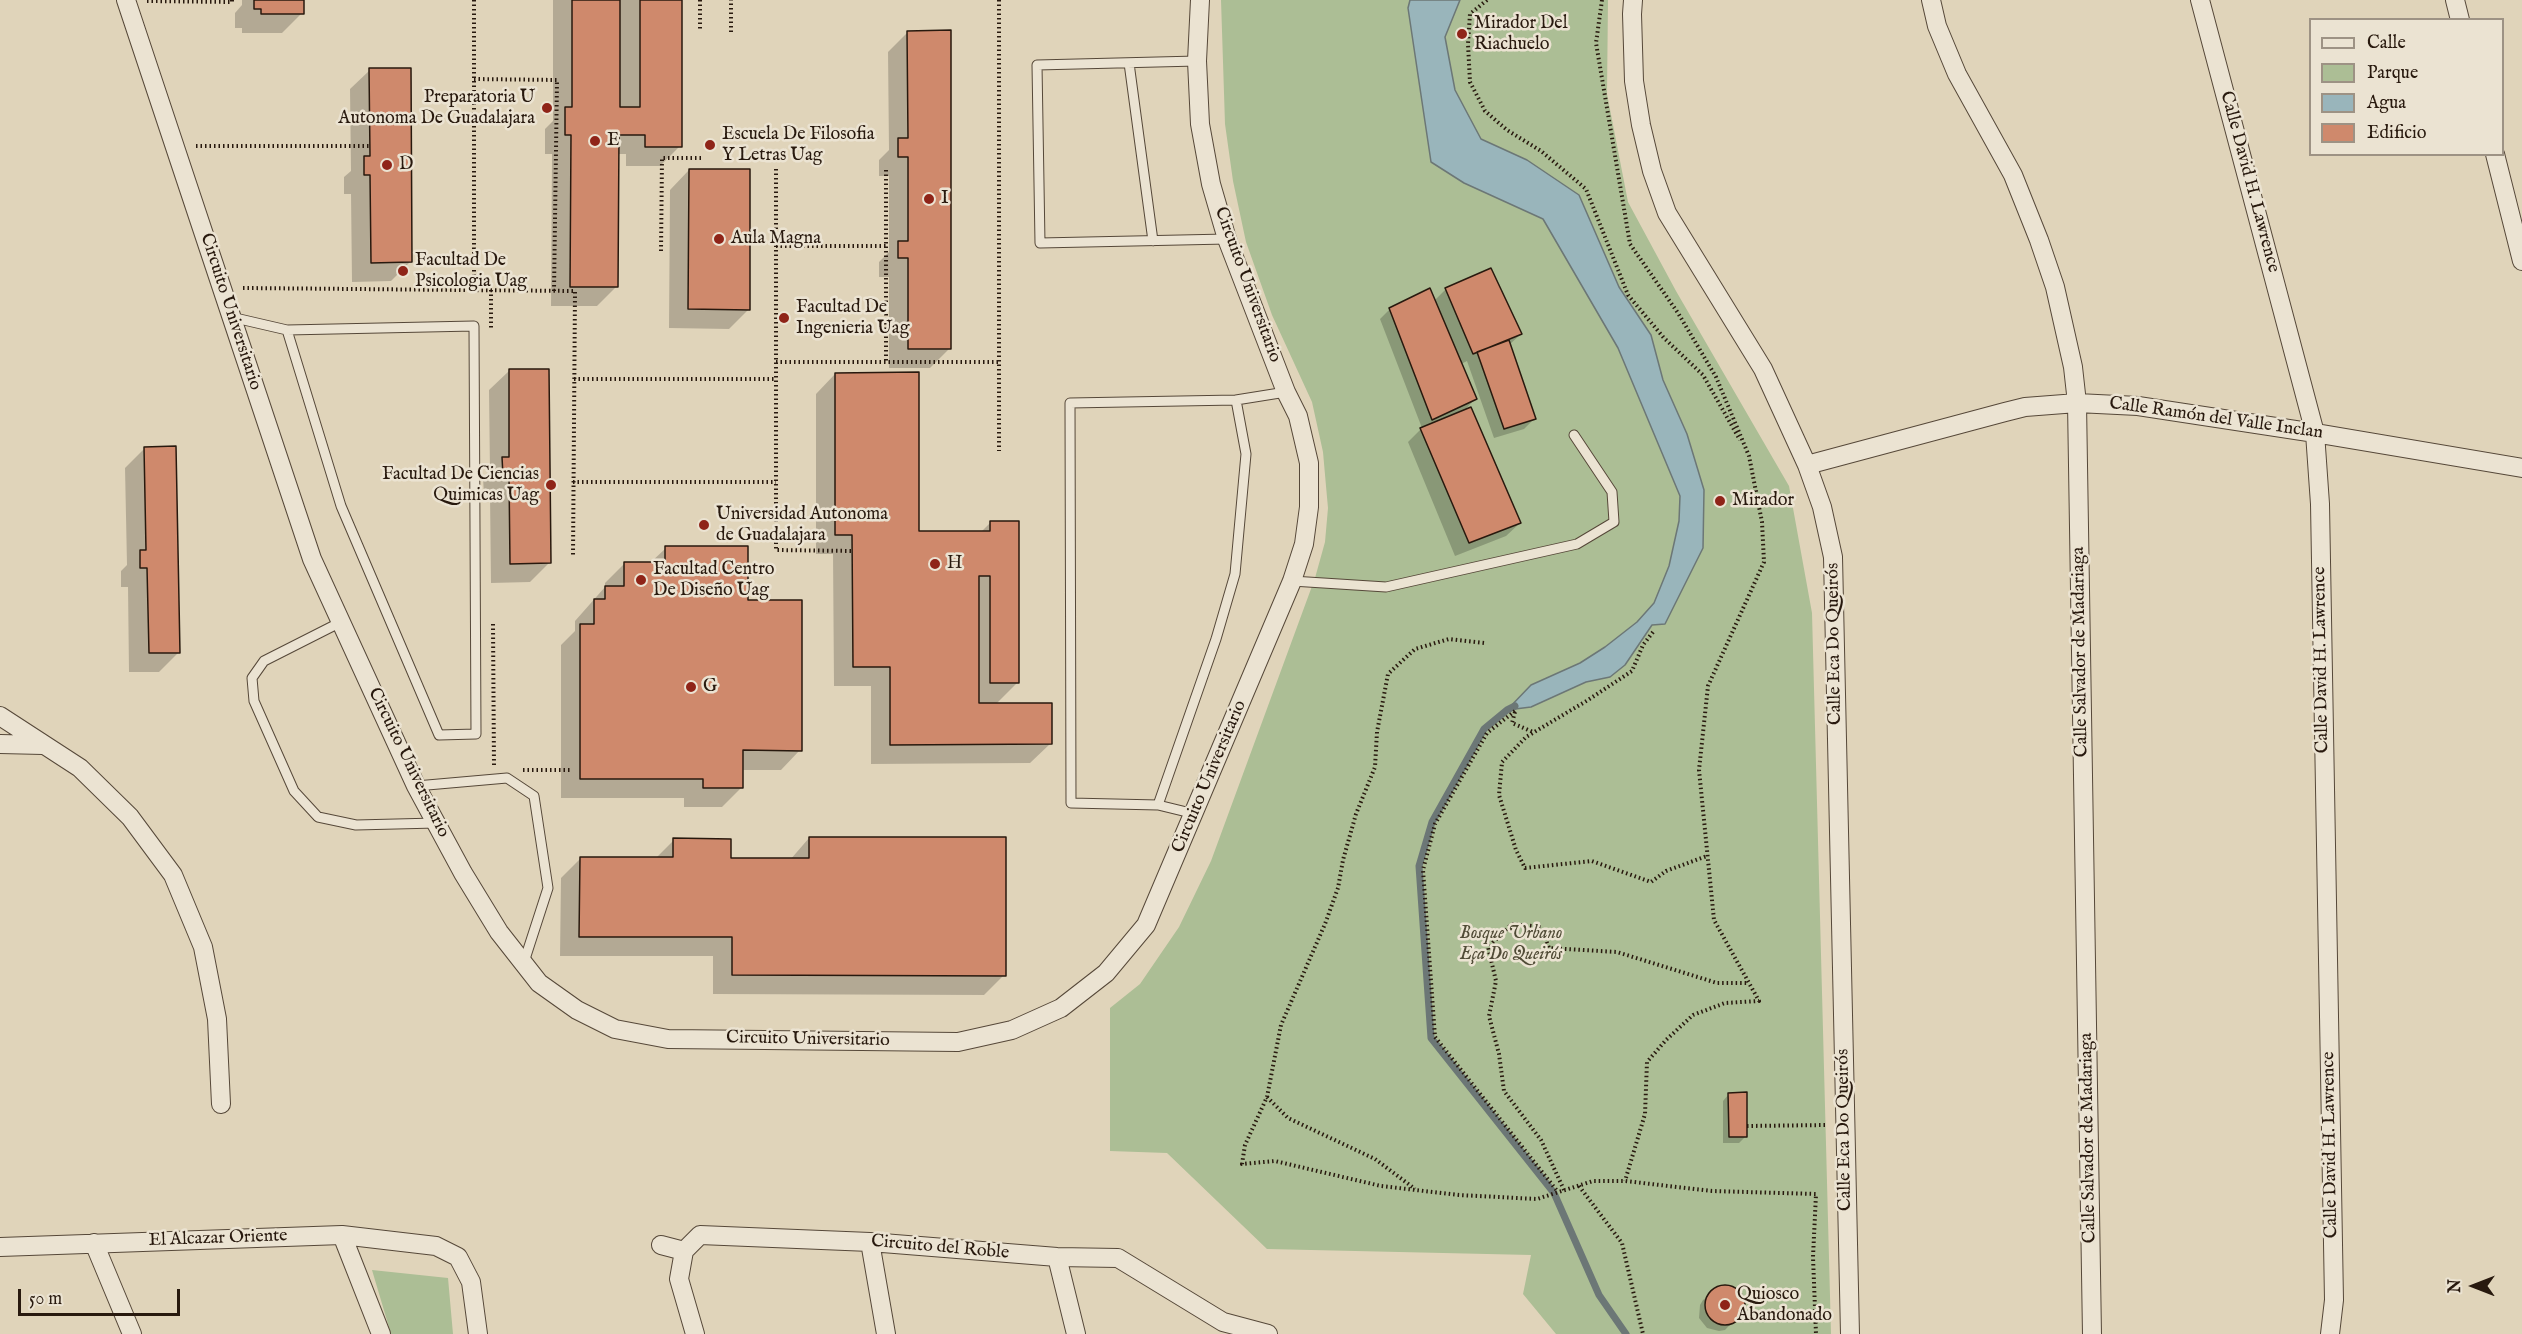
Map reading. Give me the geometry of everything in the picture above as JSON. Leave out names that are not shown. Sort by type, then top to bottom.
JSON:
[{"type":"street","name":"Circuito Universitario","points":[[126,0],[312,559],[416,786],[463,873],[499,932],[523,963],[539,983],[577,1010],[615,1029],[668,1039],[958,1042],[1012,1030],[1061,1008],[1106,973],[1146,925],[1196,814],[1292,581],[1304,544],[1309,507],[1308,463],[1298,416],[1286,392],[1227,239],[1211,184],[1200,124],[1197,61],[1200,0]]},
{"type":"street","name":"Calle Eca Do Queirós","points":[[1633,0],[1634,81],[1641,125],[1652,171],[1667,213],[1763,369],[1807,465],[1822,507],[1833,557],[1850,1334]]},
{"type":"street","name":"Calle Salvador de Madariaga","points":[[1931,0],[1937,26],[1957,74],[2013,175],[2039,240],[2055,287],[2066,331],[2077,403],[2092,1334]]},
{"type":"street","name":"Calle David H. Lawrence","points":[[2200,0],[2315,433],[2320,504],[2333,1288],[2330,1334]]},
{"type":"street","points":[[2455,0],[2460,18]]},
{"type":"street","points":[[2496,156],[2522,261]]},
{"type":"street","name":"Calle Ramón del Valle Inclan","points":[[1807,465],[2025,407],[2077,403],[2138,406],[2522,468]]},
{"type":"street","points":[[0,716],[80,768],[130,817],[173,875],[203,947],[217,1019],[221,1104]]},
{"type":"street","points":[[0,744],[43,745]]},
{"type":"street","points":[[342,1235],[381,1334]]},
{"type":"street","name":"El Alcazar Oriente","points":[[0,1247],[342,1235],[436,1246],[458,1257],[471,1282],[478,1334]]},
{"type":"street","name":"Circuito del Roble","points":[[684,1251],[700,1235],[870,1242],[1057,1257],[1118,1258],[1223,1322],[1268,1334]]},
{"type":"street","points":[[870,1242],[886,1334]]},
{"type":"street","points":[[94,1243],[132,1334]]},
{"type":"street","points":[[661,1245],[684,1251],[679,1279],[695,1334]]},
{"type":"street","points":[[1057,1257],[1076,1334]]},
{"type":"lane","points":[[1197,61],[1037,65],[1040,243],[1227,239]]},
{"type":"lane","points":[[1129,63],[1153,241]]},
{"type":"lane","points":[[231,317],[287,330],[474,326],[476,734],[439,735],[341,506],[287,330]]},
{"type":"lane","points":[[1196,814],[1158,805],[1071,803],[1070,403],[1236,400],[1286,392]]},
{"type":"lane","points":[[1158,805],[1216,639],[1235,574],[1246,454],[1236,400]]},
{"type":"lane","points":[[1292,581],[1386,587],[1577,544],[1614,522],[1612,492],[1574,435]]},
{"type":"lane","points":[[341,622],[264,661],[252,678],[254,701],[294,791],[318,817],[356,825],[436,823]]},
{"type":"lane","points":[[416,786],[507,778],[534,796],[548,888],[523,963]]},
{"type":"path","points":[[147,1],[232,2],[232,0]]},
{"type":"path","points":[[474,0],[474,290]]},
{"type":"path","points":[[700,0],[700,31]]},
{"type":"path","points":[[731,0],[731,32]]},
{"type":"path","points":[[999,0],[999,451]]},
{"type":"path","points":[[1487,0],[1470,14],[1467,44],[1470,82],[1485,111],[1507,130],[1541,151],[1586,189],[1628,296],[1664,338],[1703,375],[1749,456]]},
{"type":"path","points":[[1602,0],[1596,43],[1630,244],[1678,313],[1716,377],[1749,456],[1762,522],[1764,562],[1708,686],[1699,770],[1714,920],[1759,1001],[1725,1003],[1693,1015],[1666,1040],[1647,1062],[1645,1114],[1625,1181]]},
{"type":"path","points":[[474,79],[557,80],[554,291]]},
{"type":"path","points":[[196,146],[370,146]]},
{"type":"path","points":[[661,251],[662,158],[701,158]]},
{"type":"path","points":[[776,169],[776,550],[852,551]]},
{"type":"path","points":[[886,170],[886,362]]},
{"type":"path","points":[[776,246],[886,246]]},
{"type":"path","points":[[776,362],[999,362]]},
{"type":"path","points":[[574,379],[776,379]]},
{"type":"path","points":[[573,482],[776,482]]},
{"type":"path","points":[[1653,632],[1643,645],[1632,671],[1526,737],[1502,762],[1499,795],[1516,850],[1525,868],[1592,861],[1651,882],[1666,871],[1707,856]]},
{"type":"path","points":[[1484,643],[1449,639],[1415,650],[1388,674],[1377,732],[1375,767],[1356,814],[1338,888],[1281,1025],[1267,1097],[1245,1144],[1242,1164],[1275,1161],[1381,1186],[1459,1195],[1537,1199],[1593,1181],[1625,1181],[1712,1191],[1816,1194],[1814,1257],[1816,1334]]},
{"type":"path","points":[[1534,732],[1512,723],[1515,711],[1487,732],[1435,824],[1423,870],[1435,1037],[1558,1192]]},
{"type":"path","points":[[1564,1190],[1541,1140],[1504,1091],[1499,1054],[1489,1016],[1496,981],[1488,947],[1512,924],[1541,927],[1549,948],[1617,952],[1717,983],[1749,983]]},
{"type":"path","points":[[1267,1097],[1288,1118],[1375,1159],[1416,1190]]},
{"type":"path","points":[[1747,1126],[1845,1124]]},
{"type":"path","points":[[1579,1186],[1622,1243],[1642,1334]]},
{"type":"green space","name":"Bosque Urbano Eça Do Queirós","points":[[1221,0],[1608,0],[1607,94],[1628,202],[1676,291],[1789,486],[1812,613],[1831,1334],[1556,1334],[1523,1294],[1531,1255],[1267,1249],[1167,1153],[1110,1151],[1110,1008],[1140,984],[1179,927],[1211,861],[1315,578],[1325,542],[1328,508],[1323,452],[1312,402],[1272,315],[1246,242],[1233,181],[1225,124]]},
{"type":"green space","points":[[372,1270],[448,1278],[453,1334],[391,1334]]},
{"type":"water","points":[[1410,0],[1460,0],[1445,37],[1455,90],[1481,139],[1527,160],[1579,195],[1619,287],[1651,335],[1663,380],[1687,434],[1704,490],[1703,548],[1665,624],[1652,625],[1625,665],[1610,677],[1586,682],[1531,707],[1507,710],[1531,685],[1580,663],[1605,647],[1637,622],[1654,603],[1669,566],[1679,521],[1680,496],[1618,348],[1543,219],[1464,183],[1431,162],[1408,8]]},
{"type":"building","points":[[254,0],[304,0],[304,14],[261,14],[261,9],[254,9]]},
{"type":"building","name":"E","points":[[572,0],[620,0],[620,107],[640,107],[640,0],[682,0],[682,147],[645,147],[645,135],[619,135],[618,287],[570,287],[571,135],[565,135],[565,107],[572,107]]},
{"type":"building","name":"I","points":[[951,30],[951,349],[908,349],[908,258],[898,258],[898,241],[908,241],[908,157],[898,157],[898,138],[908,138],[907,31]]},
{"type":"building","name":"D","points":[[369,68],[411,68],[412,262],[371,263],[370,175],[364,175],[364,156],[370,156]]},
{"type":"building","name":"Aula Magna","points":[[689,169],[750,169],[750,310],[688,309]]},
{"type":"building","points":[[1491,268],[1522,334],[1473,354],[1445,288]]},
{"type":"building","points":[[1430,288],[1477,399],[1432,420],[1389,308]]},
{"type":"building","points":[[1509,340],[1536,419],[1504,429],[1477,352]]},
{"type":"building","points":[[509,369],[549,369],[551,563],[510,564],[509,476],[503,476],[502,457],[509,457]]},
{"type":"building","name":"H","points":[[919,372],[919,531],[990,531],[990,521],[1019,521],[1019,683],[990,683],[990,576],[979,576],[979,703],[1052,703],[1052,744],[890,745],[890,667],[853,667],[852,535],[835,535],[835,373]]},
{"type":"building","points":[[1471,407],[1521,523],[1469,543],[1420,428]]},
{"type":"building","points":[[176,446],[180,653],[149,653],[147,568],[140,568],[140,550],[146,550],[144,447]]},
{"type":"building","name":"G","points":[[665,546],[748,546],[748,600],[802,600],[802,751],[743,750],[743,788],[703,788],[703,779],[580,779],[580,624],[594,624],[594,599],[605,599],[605,586],[624,586],[624,562],[665,562]]},
{"type":"building","points":[[809,837],[1006,837],[1006,976],[732,975],[732,937],[579,937],[580,857],[673,857],[673,838],[731,839],[731,858],[809,858]]},
{"type":"building","points":[[1747,1092],[1747,1137],[1729,1137],[1728,1093]]},
{"type":"building","name":"Quiosco Abandonado","points":[[1725,1285],[1733,1286],[1739,1291],[1744,1297],[1744,1313],[1739,1319],[1733,1324],[1725,1325],[1717,1324],[1711,1319],[1706,1313],[1705,1305],[1706,1297],[1711,1291],[1717,1286]]},
{"type":"waterway","points":[[1515,706],[1484,729],[1432,822],[1419,866],[1431,1038],[1554,1193],[1599,1295],[1626,1334]]},
{"type":"place","name":"Mirador Del Riachuelo","points":[[1462,34]]},
{"type":"place","name":"Preparatoria U Autonoma De Guadalajara","points":[[547,108]]},
{"type":"place","name":"E","points":[[595,141]]},
{"type":"place","name":"Escuela De Filosofia Y Letras Uag","points":[[710,145]]},
{"type":"place","name":"D","points":[[387,165]]},
{"type":"place","name":"I","points":[[929,199]]},
{"type":"place","name":"Aula Magna","points":[[719,239]]},
{"type":"place","name":"Facultad De Psicologia Uag","points":[[403,271]]},
{"type":"place","name":"Facultad De Ingenieria Uag","points":[[784,318]]},
{"type":"place","name":"Facultad De Ciencias Quimicas Uag","points":[[551,485]]},
{"type":"place","name":"Mirador","points":[[1720,501]]},
{"type":"place","name":"Universidad Autonoma de Guadalajara","points":[[704,525]]},
{"type":"place","name":"H","points":[[935,564]]},
{"type":"place","name":"Facultad Centro De Diseño Uag","points":[[641,580]]},
{"type":"place","name":"G","points":[[691,687]]},
{"type":"place","name":"Quiosco Abandonado","points":[[1725,1305]]}]
